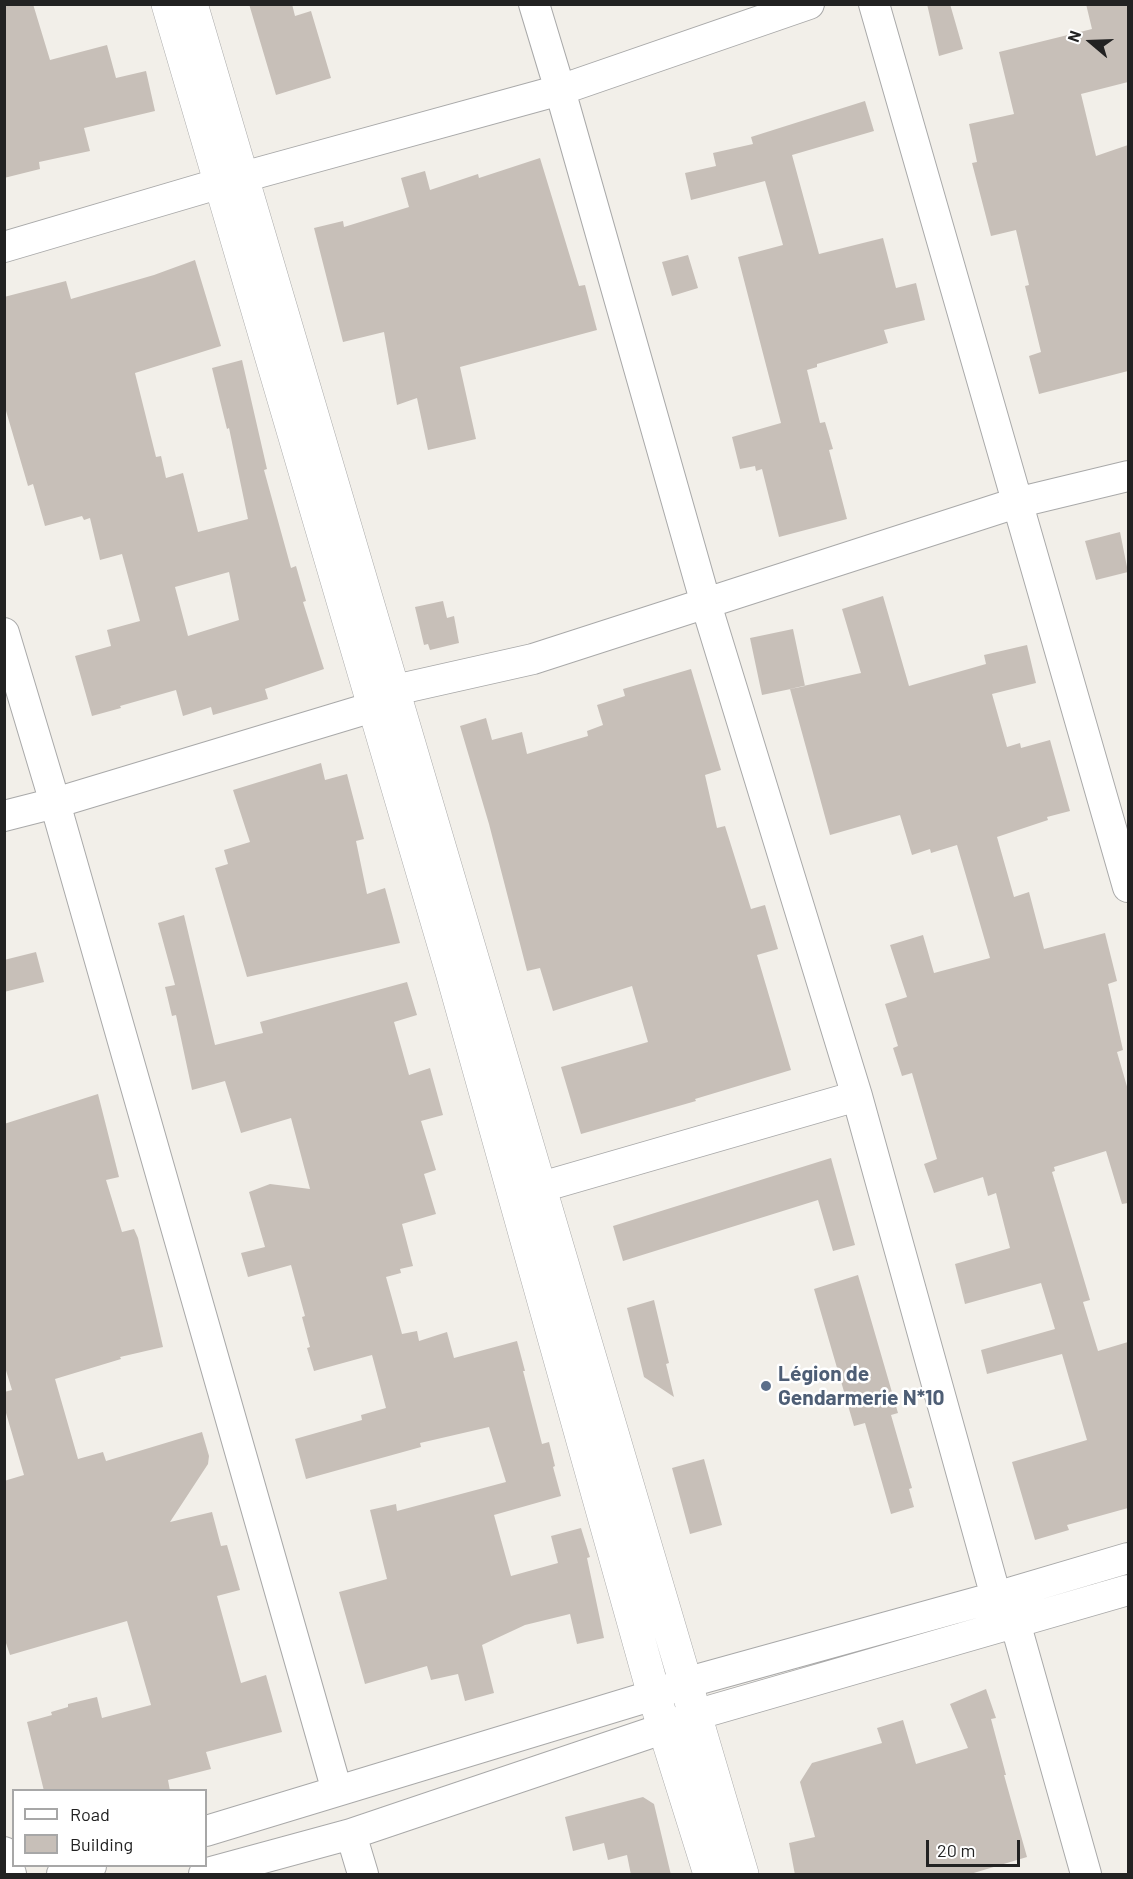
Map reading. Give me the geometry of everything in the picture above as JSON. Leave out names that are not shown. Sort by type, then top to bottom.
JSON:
[{"type":"street","points":[[168,4],[232,181]]},
{"type":"street","points":[[191,4],[232,181],[384,699],[538,1188],[742,1875]]},
{"type":"street","points":[[534,4],[561,90],[706,604],[857,1096],[996,1598]]},
{"type":"street","points":[[4,247],[561,90],[809,4]]},
{"type":"street","points":[[874,4],[1128,887]]},
{"type":"street","points":[[4,816],[55,803],[384,699],[533,659],[1016,503],[1128,476]]},
{"type":"street","points":[[4,633],[55,803],[337,1791]]},
{"type":"street","points":[[384,699],[452,972],[654,1695],[710,1875]]},
{"type":"street","points":[[538,1188],[857,1096]]},
{"type":"street","points":[[207,1831],[654,1695],[685,1683],[996,1598],[1128,1558]]},
{"type":"street","points":[[204,1875],[351,1834],[665,1728],[695,1715],[1128,1590]]},
{"type":"street","points":[[1015,1622],[1086,1875]]},
{"type":"street","points":[[351,1834],[363,1875]]},
{"type":"street","points":[[4,1852],[11,1875]]},
{"type":"street","points":[[62,1875],[89,1867]]},
{"type":"building","points":[[4,4],[33,4],[50,60],[107,45],[116,78],[146,71],[155,111],[84,128],[90,151],[39,162],[40,169],[4,178]]},
{"type":"building","points":[[249,4],[292,4],[295,16],[311,11],[331,78],[276,95]]},
{"type":"building","points":[[927,4],[950,4],[963,49],[939,56]]},
{"type":"building","points":[[1086,4],[1128,4],[1128,82],[1081,94],[1096,156],[1128,145],[1128,371],[1039,394],[1029,356],[1041,352],[1025,286],[1029,285],[1016,230],[991,236],[972,163],[977,162],[969,124],[1014,114],[999,52],[1092,29]]},
{"type":"building","points":[[865,101],[874,131],[792,155],[819,254],[883,238],[896,288],[916,283],[925,320],[884,330],[888,343],[817,364],[817,367],[807,370],[820,423],[825,422],[833,449],[829,450],[847,519],[779,537],[762,469],[756,471],[755,466],[740,469],[732,437],[781,423],[738,257],[783,245],[765,181],[691,200],[685,173],[716,166],[713,153],[753,144],[751,137]]},
{"type":"building","points":[[540,158],[579,286],[585,285],[597,330],[460,367],[476,439],[428,450],[417,398],[397,405],[384,332],[343,342],[314,228],[343,221],[344,227],[409,207],[401,178],[425,171],[430,190],[478,174],[479,178]]},
{"type":"building","points":[[688,255],[698,288],[672,296],[662,262]]},
{"type":"building","points":[[195,260],[221,346],[135,373],[156,457],[161,456],[166,478],[183,473],[198,532],[248,519],[229,428],[227,429],[212,368],[242,360],[267,469],[264,470],[291,568],[296,566],[306,601],[303,602],[324,669],[265,689],[268,699],[213,715],[211,707],[183,716],[176,690],[92,716],[75,656],[111,646],[107,630],[140,621],[122,554],[100,560],[90,518],[84,520],[82,516],[45,526],[33,484],[28,486],[4,404],[4,297],[66,281],[71,299],[154,275]],"holes":[[[229,572],[239,620],[188,636],[175,587]]]},
{"type":"building","points":[[1120,532],[1128,572],[1096,580],[1085,541]]},
{"type":"building","points":[[883,596],[909,686],[986,664],[984,655],[1027,645],[1036,683],[992,694],[1007,747],[1020,743],[1021,748],[1050,740],[1070,811],[1047,817],[1048,820],[997,837],[1014,897],[1029,892],[1044,949],[1105,933],[1117,981],[1108,984],[1123,1050],[1117,1052],[1128,1090],[1128,1203],[1122,1204],[1106,1151],[1054,1167],[1055,1171],[1052,1172],[1090,1300],[1083,1302],[1098,1351],[1128,1342],[1128,1508],[1067,1525],[1069,1530],[1035,1540],[1012,1462],[1087,1440],[1062,1354],[987,1374],[981,1350],[1055,1329],[1041,1283],[965,1304],[955,1264],[1010,1248],[996,1193],[988,1196],[983,1177],[934,1193],[924,1164],[937,1159],[912,1073],[902,1076],[893,1048],[898,1046],[885,1004],[907,997],[890,945],[923,935],[934,973],[990,958],[957,845],[931,853],[930,849],[912,855],[900,815],[830,835],[790,689],[861,673],[842,609]]},
{"type":"building","points":[[443,601],[447,618],[454,616],[459,643],[430,650],[428,644],[424,645],[415,607]]},
{"type":"building","points":[[793,629],[805,686],[762,695],[750,638]]},
{"type":"building","points":[[691,669],[721,770],[705,775],[717,828],[725,826],[751,909],[765,905],[778,949],[757,955],[791,1070],[695,1099],[696,1101],[581,1134],[561,1067],[648,1042],[632,986],[553,1011],[540,968],[527,971],[489,824],[460,726],[486,718],[492,740],[522,732],[527,754],[588,736],[587,731],[603,725],[597,705],[625,696],[623,689]]},
{"type":"building","points":[[321,763],[325,780],[347,774],[364,839],[356,841],[367,894],[385,888],[400,943],[247,977],[215,868],[228,864],[224,850],[250,842],[233,790]]},
{"type":"building","points":[[184,915],[215,1045],[263,1033],[260,1022],[407,982],[417,1015],[394,1022],[409,1075],[430,1068],[443,1115],[421,1121],[436,1170],[424,1174],[436,1214],[402,1224],[413,1266],[400,1269],[401,1273],[386,1277],[402,1334],[417,1331],[419,1341],[447,1332],[454,1358],[517,1341],[542,1444],[549,1442],[561,1496],[494,1515],[511,1576],[558,1563],[551,1536],[581,1528],[590,1557],[587,1558],[604,1638],[577,1644],[570,1614],[525,1625],[482,1645],[494,1693],[465,1701],[458,1674],[431,1680],[427,1666],[365,1684],[339,1592],[387,1579],[370,1510],[396,1504],[397,1511],[506,1482],[489,1427],[420,1443],[421,1447],[306,1479],[295,1439],[362,1420],[361,1415],[386,1408],[372,1355],[314,1371],[307,1348],[310,1347],[302,1317],[305,1316],[291,1265],[248,1277],[241,1253],[265,1247],[249,1192],[270,1184],[310,1189],[291,1118],[241,1133],[225,1081],[192,1090],[176,1015],[172,1016],[165,987],[175,985],[158,923]]},
{"type":"building","points":[[36,952],[44,982],[4,992],[4,960]]},
{"type":"building","points":[[98,1094],[119,1177],[106,1180],[122,1232],[134,1229],[138,1238],[163,1347],[120,1357],[121,1359],[55,1379],[78,1459],[103,1452],[106,1461],[202,1432],[209,1456],[208,1464],[170,1522],[212,1512],[221,1546],[227,1545],[240,1590],[217,1596],[241,1683],[266,1675],[282,1732],[206,1752],[211,1769],[168,1780],[170,1789],[44,1789],[27,1722],[52,1715],[51,1712],[68,1707],[68,1704],[97,1697],[102,1718],[151,1705],[127,1621],[10,1655],[4,1637],[4,1481],[24,1475],[4,1406],[4,1392],[12,1390],[4,1364],[4,1124]]},
{"type":"building","points":[[831,1158],[855,1245],[833,1251],[818,1200],[623,1261],[613,1226]]},
{"type":"building","points":[[858,1275],[898,1413],[891,1415],[912,1488],[909,1489],[914,1507],[891,1514],[865,1423],[854,1426],[814,1289]]},
{"type":"building","points":[[654,1300],[669,1363],[666,1364],[674,1397],[644,1377],[627,1308]]},
{"type":"building","points":[[704,1459],[722,1525],[690,1534],[672,1468]]},
{"type":"building","points":[[986,1689],[996,1718],[991,1719],[1006,1775],[1004,1775],[1027,1857],[967,1875],[795,1875],[789,1843],[815,1837],[800,1782],[812,1763],[882,1743],[877,1728],[903,1720],[916,1764],[968,1748],[950,1704]]},
{"type":"building","points":[[643,1797],[654,1804],[671,1875],[631,1875],[627,1855],[608,1860],[604,1843],[573,1851],[565,1817]]},
{"type":"place","name":"Légion de Gendarmerie N*10","points":[[766,1386]]}]
